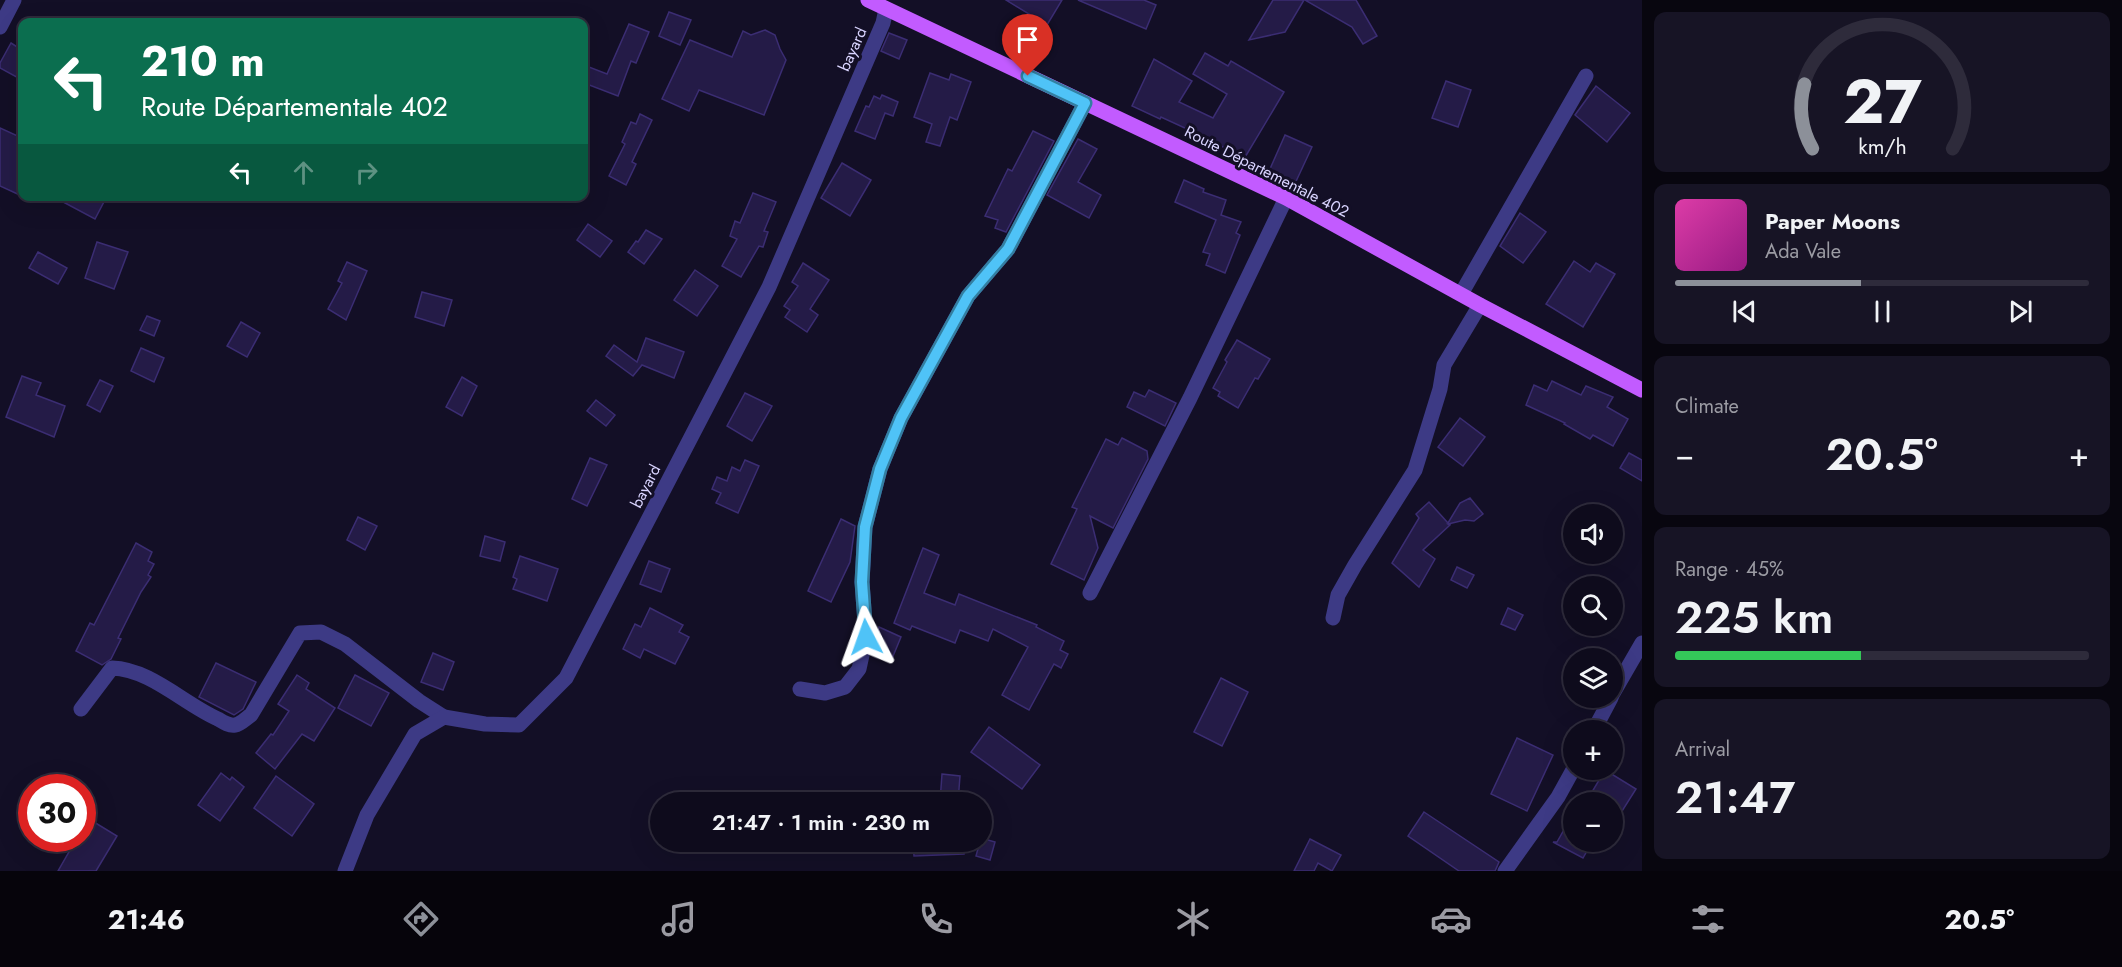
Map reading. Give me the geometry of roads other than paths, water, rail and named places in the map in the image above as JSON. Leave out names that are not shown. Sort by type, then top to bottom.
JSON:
[{"type":"main road","name":"Route Départementale 402","points":[[868,0],[1286,198],[1480,305],[1642,390]]},
{"type":"street","points":[[0,27],[14,0]]},
{"type":"street","name":"bayard","points":[[444,717],[485,724],[519,725],[566,678],[769,286],[883,23],[886,9]]},
{"type":"street","points":[[1461,294],[1586,76]]},
{"type":"street","points":[[800,689],[825,693],[845,687],[859,669],[866,637],[862,582],[865,527],[880,469],[901,418],[968,296],[1008,249],[1085,103]]},
{"type":"street","points":[[1090,593],[1190,398],[1286,198]]},
{"type":"street","points":[[1333,618],[1338,595],[1349,575],[1415,470],[1440,389],[1444,365],[1480,305]]},
{"type":"street","points":[[81,709],[112,668],[125,669],[154,682],[200,712],[232,726],[239,724],[250,715],[300,633],[321,632],[345,644],[419,701],[444,717],[415,734],[367,815],[345,871]]},
{"type":"street","points":[[1623,677],[1642,643]]},
{"type":"street","points":[[1505,871],[1558,797],[1567,780]]}]
